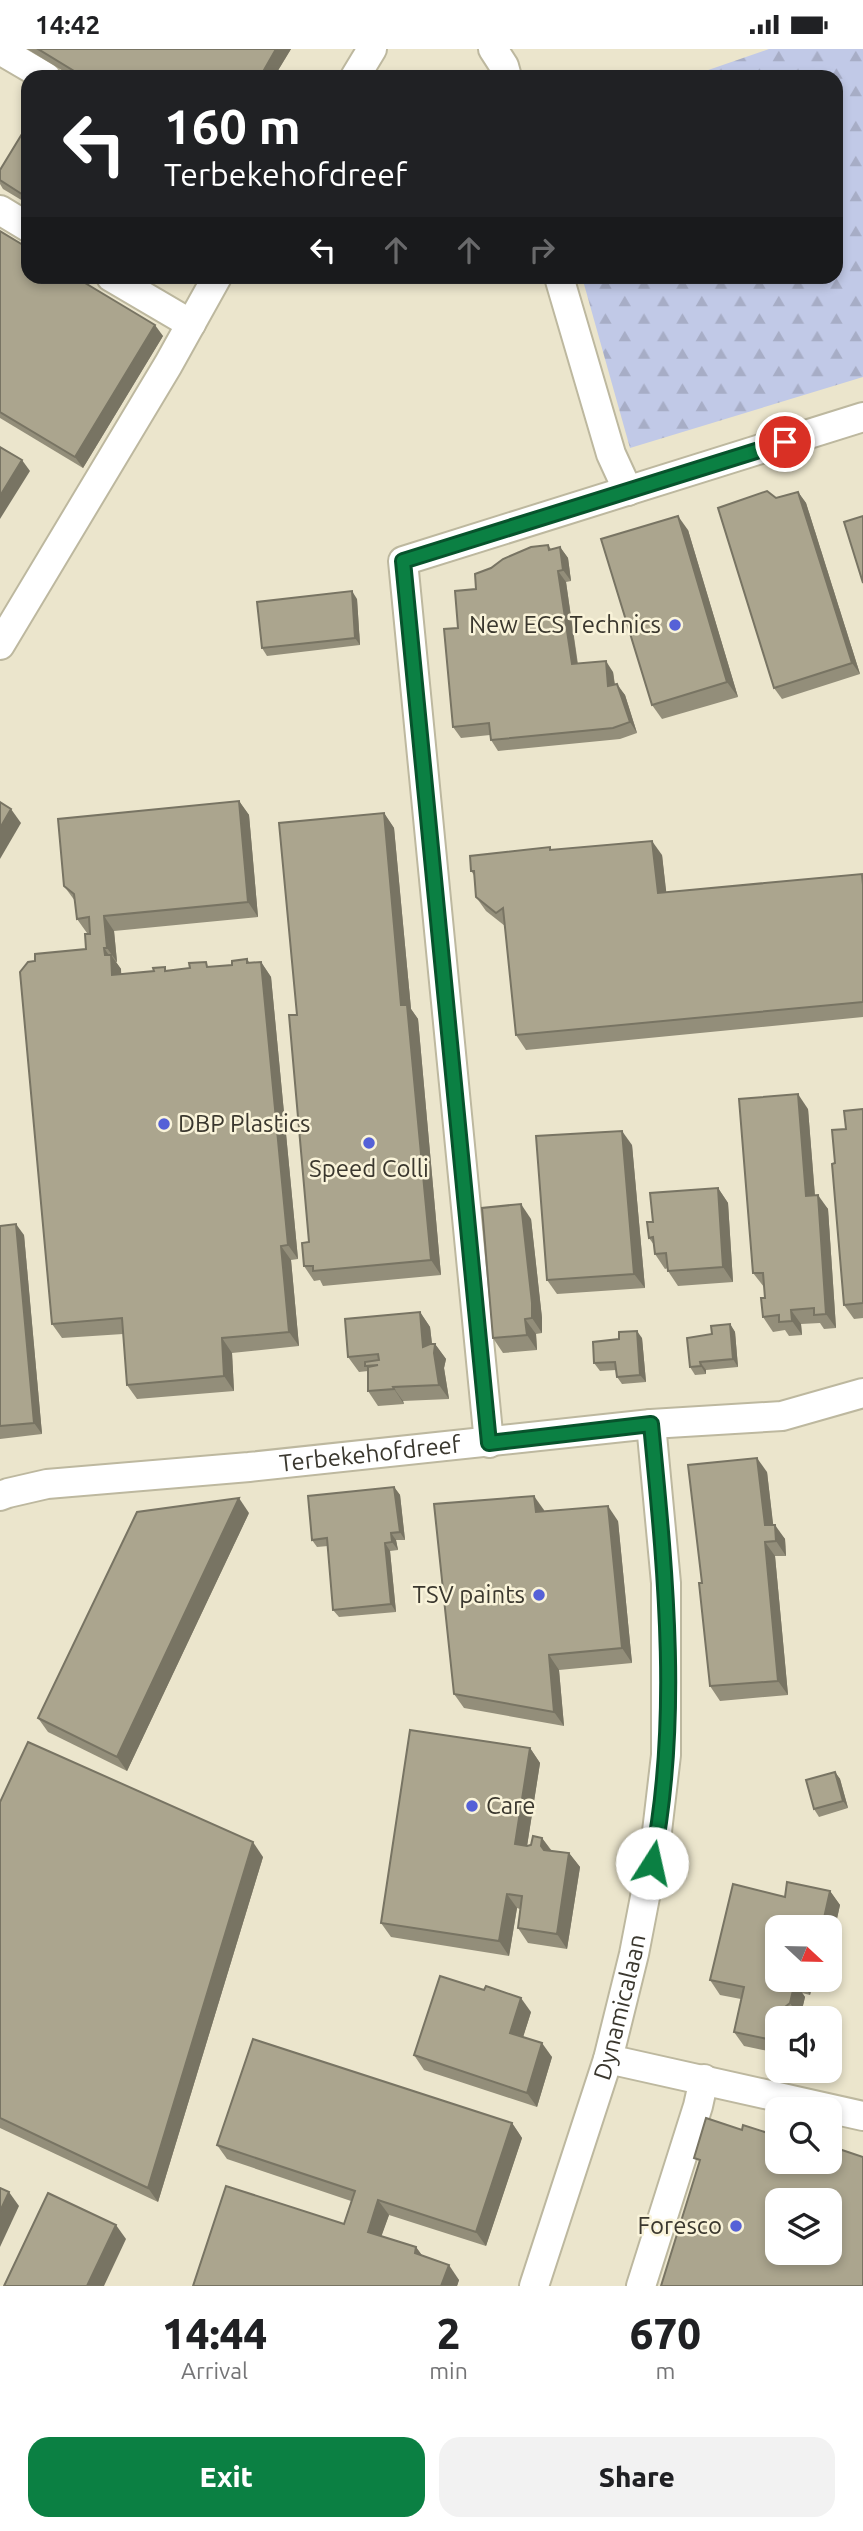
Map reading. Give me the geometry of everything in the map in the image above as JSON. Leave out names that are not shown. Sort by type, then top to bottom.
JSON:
[{"type":"street","points":[[359,70],[372,49]]},
{"type":"street","points":[[493,49],[505,70]]},
{"type":"street","points":[[0,50],[34,70]]},
{"type":"street","points":[[0,210],[21,223]]},
{"type":"street","points":[[123,284],[191,324]]},
{"type":"street","points":[[0,645],[213,284]]},
{"type":"street","points":[[561,284],[611,454],[628,491]]},
{"type":"street","points":[[489,1443],[403,561],[863,417]]},
{"type":"street","name":"Terbekehofdreef","points":[[0,1496],[47,1485],[489,1443],[651,1424],[782,1416],[863,1393]]},
{"type":"street","name":"Dynamicalaan","points":[[534,2286],[608,2059],[634,1954],[656,1840],[666,1755],[666,1583],[651,1424]]},
{"type":"street","points":[[608,2059],[863,2116]]},
{"type":"street","points":[[641,2286],[704,2080]]},
{"type":"green space","points":[[769,49],[863,49],[863,377],[630,448],[584,284],[843,284],[843,70],[708,70]]},
{"type":"building","points":[[38,49],[276,49],[264,70],[72,70]]},
{"type":"building","points":[[21,136],[21,194],[0,180],[0,170]]},
{"type":"building","points":[[0,231],[21,244],[21,284],[87,284],[155,325],[75,457],[0,412]]},
{"type":"building","points":[[0,447],[22,460],[0,496]]},
{"type":"building","points":[[767,491],[776,498],[798,492],[852,663],[774,688],[718,508]]},
{"type":"building","name":"New ECS Technics","points":[[678,516],[727,682],[652,705],[601,539]]},
{"type":"building","points":[[863,516],[863,583],[844,522]]},
{"type":"building","points":[[548,545],[549,550],[560,547],[563,570],[558,571],[572,664],[606,661],[608,686],[617,684],[630,722],[613,728],[491,740],[489,723],[453,727],[444,629],[458,628],[455,591],[476,589],[475,574],[531,547]]},
{"type":"building","points":[[352,591],[355,638],[262,648],[257,602]]},
{"type":"building","name":"DBP Plastics","points":[[239,801],[248,902],[104,916],[107,948],[104,948],[105,955],[111,955],[112,975],[154,971],[153,968],[165,967],[165,971],[190,968],[189,963],[206,962],[207,967],[232,965],[232,961],[247,959],[247,963],[261,962],[288,1245],[281,1246],[289,1332],[222,1338],[224,1376],[127,1385],[122,1318],[52,1324],[20,972],[28,962],[35,961],[35,954],[86,949],[85,934],[90,934],[89,917],[77,919],[74,894],[64,886],[58,819]]},
{"type":"building","points":[[0,802],[11,809],[0,828]]},
{"type":"building","name":"Speed Colli","points":[[384,813],[401,1005],[407,1005],[431,1260],[313,1271],[313,1266],[304,1266],[302,1243],[309,1242],[289,1015],[297,1015],[279,823]]},
{"type":"building","points":[[652,841],[658,893],[862,874],[863,1002],[516,1035],[503,908],[496,913],[476,897],[470,856],[550,847],[550,850]]},
{"type":"building","points":[[798,1094],[806,1196],[818,1195],[826,1314],[814,1315],[814,1308],[791,1310],[792,1321],[779,1322],[779,1315],[763,1317],[763,1273],[753,1273],[739,1099]]},
{"type":"building","points":[[863,1109],[863,1303],[844,1305],[832,1164],[835,1163],[832,1130],[846,1129],[844,1111]]},
{"type":"building","points":[[622,1131],[634,1274],[547,1280],[536,1136]]},
{"type":"building","points":[[718,1188],[723,1267],[668,1271],[666,1253],[655,1254],[653,1237],[649,1238],[647,1222],[653,1222],[650,1193]]},
{"type":"building","points":[[521,1204],[532,1318],[525,1319],[527,1335],[493,1338],[482,1208]]},
{"type":"building","points":[[16,1224],[34,1423],[0,1426],[0,1226]]},
{"type":"building","points":[[420,1312],[423,1347],[435,1344],[439,1385],[368,1391],[368,1367],[378,1365],[365,1366],[365,1362],[379,1360],[378,1354],[348,1357],[345,1319]]},
{"type":"building","points":[[730,1324],[733,1359],[700,1362],[701,1366],[690,1367],[687,1338],[712,1334],[711,1326]]},
{"type":"building","points":[[637,1331],[640,1375],[617,1377],[615,1362],[594,1363],[593,1342],[619,1339],[619,1332]]},
{"type":"building","points":[[757,1458],[765,1525],[775,1525],[776,1541],[765,1542],[778,1681],[710,1686],[699,1583],[702,1583],[688,1465]]},
{"type":"building","points":[[394,1487],[400,1532],[391,1533],[392,1542],[385,1543],[391,1604],[333,1610],[327,1538],[312,1540],[308,1496]]},
{"type":"building","name":"TSV paints","points":[[534,1496],[536,1512],[608,1506],[622,1648],[549,1655],[554,1712],[454,1694],[434,1504]]},
{"type":"building","points":[[239,1498],[117,1757],[38,1718],[137,1512]]},
{"type":"building","name":"Care","points":[[410,1730],[530,1748],[515,1844],[531,1845],[533,1836],[542,1838],[541,1846],[544,1850],[569,1853],[557,1934],[518,1928],[522,1896],[507,1894],[499,1941],[381,1923]]},
{"type":"building","points":[[28,1742],[253,1842],[148,2188],[0,2118],[0,1802]]},
{"type":"building","points":[[835,1772],[843,1801],[814,1809],[806,1780]]},
{"type":"building","points":[[787,1882],[830,1891],[825,1915],[765,1915],[765,1992],[793,1992],[790,2003],[786,2006],[765,2006],[765,2038],[734,2032],[744,1987],[710,1980],[733,1884],[785,1897]]},
{"type":"building","points":[[440,1976],[484,1990],[486,1986],[521,1998],[510,2033],[542,2043],[527,2093],[414,2055]]},
{"type":"building","points":[[253,2039],[512,2123],[476,2232],[378,2200],[368,2232],[416,2247],[415,2253],[449,2265],[441,2286],[193,2286],[226,2186],[344,2224],[355,2191],[217,2145]]},
{"type":"building","name":"Foresco","points":[[706,2118],[742,2130],[743,2125],[765,2132],[765,2174],[842,2174],[842,2150],[863,2157],[863,2286],[661,2286],[700,2160],[694,2158]]},
{"type":"building","points":[[0,2188],[9,2192],[0,2211]]},
{"type":"building","points":[[48,2193],[116,2225],[87,2286],[4,2286]]},
{"type":"place","name":"New ECS Technics","points":[[675,625]]},
{"type":"place","name":"DBP Plastics","points":[[164,1124]]},
{"type":"place","name":"Speed Colli","points":[[369,1143]]},
{"type":"place","name":"TSV paints","points":[[539,1595]]},
{"type":"place","name":"Care","points":[[472,1806]]},
{"type":"place","name":"Foresco","points":[[736,2226]]},
{"type":"route","points":[[652,1863],[666,1755],[666,1583],[651,1424],[489,1443],[403,561],[785,442]]}]
